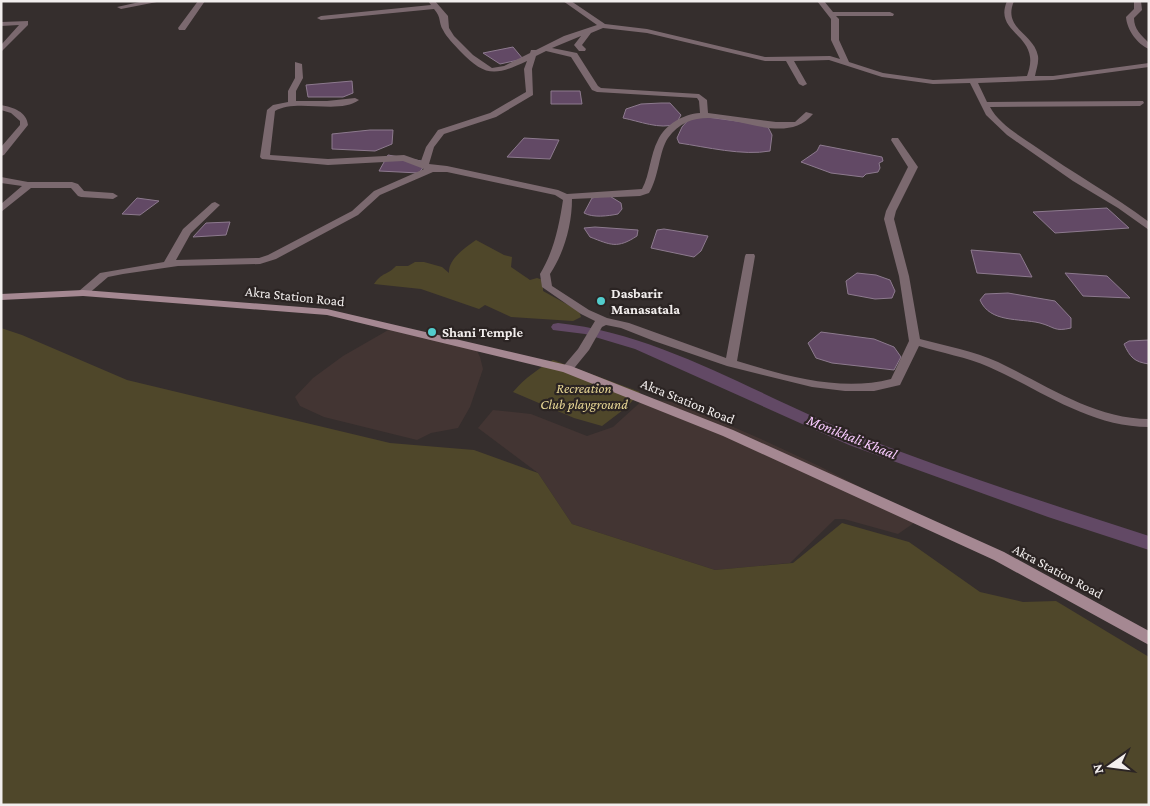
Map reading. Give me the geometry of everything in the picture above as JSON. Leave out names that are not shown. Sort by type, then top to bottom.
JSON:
[{"type":"main road","name":"Akra Station Road","points":[[1,297],[83,294],[327,312],[567,369],[728,433],[999,556],[1129,626],[1149,640]]},
{"type":"street","points":[[121,7],[159,1]]},
{"type":"street","points":[[182,28],[202,1]]},
{"type":"street","points":[[566,1],[603,26]]},
{"type":"street","points":[[820,1],[835,19],[835,40],[846,63]]},
{"type":"street","points":[[1011,1],[1006,10],[1006,17],[1030,46],[1034,57],[1030,78]]},
{"type":"street","points":[[1138,1],[1138,10],[1132,13],[1130,23],[1132,29],[1149,46]]},
{"type":"street","points":[[321,18],[434,4],[445,19],[447,33],[470,57],[486,69],[506,68],[566,38],[603,26],[647,31],[760,58],[830,58],[894,78],[949,83],[1053,78],[1149,65]]},
{"type":"street","points":[[831,14],[890,14]]},
{"type":"street","points":[[1,24],[25,23],[1,50]]},
{"type":"street","points":[[582,49],[578,45],[588,31]]},
{"type":"street","points":[[538,51],[564,51],[574,54],[596,88],[600,90],[699,96],[703,100],[704,116]]},
{"type":"street","points":[[428,167],[430,147],[441,132],[493,115],[530,93],[528,69],[538,51]]},
{"type":"street","points":[[788,58],[803,84]]},
{"type":"street","points":[[292,104],[292,91],[299,78],[298,64]]},
{"type":"street","points":[[973,82],[992,117],[1010,133],[1076,179],[1121,206],[1149,227]]},
{"type":"street","points":[[355,100],[325,104],[292,104],[279,106],[271,110],[266,158],[328,162],[407,158],[428,167],[447,169],[558,193],[566,197],[613,193],[640,194],[646,191],[651,181],[662,140],[686,118],[704,116],[786,126],[798,124],[808,114]]},
{"type":"street","points":[[984,104],[1068,105],[1140,103]]},
{"type":"street","points":[[1,107],[11,109],[21,116],[24,125],[1,153]]},
{"type":"street","points":[[566,197],[568,200],[564,226],[555,258],[545,274],[547,287],[601,323],[619,324],[648,336],[730,363],[824,386],[873,386],[896,382],[914,341],[904,276],[889,219],[890,211],[913,167],[895,140]]},
{"type":"street","points":[[83,294],[104,275],[169,263],[260,261],[272,257],[356,213],[377,193],[428,167]]},
{"type":"street","points":[[1,180],[27,185],[72,185],[81,194],[114,196]]},
{"type":"street","points":[[1,209],[22,193],[27,185]]},
{"type":"street","points":[[169,263],[187,231],[215,205]]},
{"type":"street","points":[[730,363],[750,256]]},
{"type":"street","points":[[567,369],[583,350],[601,323]]},
{"type":"street","points":[[914,341],[992,364],[1065,402],[1134,423],[1149,422]]},
{"type":"shaded area","points":[[513,47],[523,59],[500,64],[483,53]]},
{"type":"shaded area","points":[[352,81],[353,93],[343,97],[308,97],[306,85]]},
{"type":"shaded area","points":[[551,91],[580,91],[582,104],[551,104]]},
{"type":"shaded area","points":[[670,103],[681,115],[676,124],[670,126],[656,126],[623,118],[626,109],[641,104]]},
{"type":"shaded area","points":[[707,117],[759,124],[768,127],[772,135],[770,151],[736,152],[679,143],[677,138],[682,127],[690,118]]},
{"type":"shaded area","points":[[370,130],[393,130],[392,144],[375,151],[332,149],[332,134]]},
{"type":"shaded area","points":[[524,138],[559,140],[550,159],[507,157]]},
{"type":"shaded area","points":[[820,145],[882,157],[883,161],[879,163],[880,168],[878,172],[866,174],[863,177],[831,173],[801,162],[817,151]]},
{"type":"shaded area","points":[[388,155],[427,162],[419,173],[379,171]]},
{"type":"shaded area","points":[[608,195],[621,203],[622,209],[618,214],[596,216],[584,213],[592,198]]},
{"type":"shaded area","points":[[137,198],[159,201],[140,215],[122,214]]},
{"type":"shaded area","points":[[1107,208],[1129,228],[1055,233],[1033,212]]},
{"type":"shaded area","points":[[230,222],[226,235],[193,237],[206,223]]},
{"type":"shaded area","points":[[584,228],[638,230],[637,236],[624,243],[614,244],[590,237]]},
{"type":"shaded area","points":[[664,229],[708,236],[701,251],[694,257],[651,248],[657,230]]},
{"type":"shaded area","points":[[971,250],[1020,254],[1032,277],[977,273]]},
{"type":"shaded area","points":[[857,273],[876,275],[890,280],[895,291],[892,298],[875,299],[848,294],[846,281]]},
{"type":"shaded area","points":[[1065,273],[1107,276],[1130,298],[1083,296]]},
{"type":"shaded area","points":[[1008,293],[1055,301],[1071,318],[1071,328],[1058,329],[1040,323],[998,316],[991,313],[980,300],[985,294]]},
{"type":"shaded area","points":[[390,329],[476,349],[483,369],[470,407],[458,428],[431,433],[417,440],[324,417],[300,406],[295,397],[313,378],[343,356]]},
{"type":"shaded area","points":[[821,332],[874,339],[894,347],[901,357],[894,370],[832,363],[816,358],[808,343]]},
{"type":"shaded area","points":[[1149,340],[1149,364],[1133,358],[1124,344],[1129,341]]},
{"type":"shaded area","points":[[645,398],[678,403],[761,439],[921,518],[898,534],[844,519],[835,519],[790,563],[715,570],[572,524],[538,473],[478,428],[493,410],[531,414],[587,436],[613,427]]},
{"type":"green space","points":[[476,240],[504,255],[512,257],[511,267],[530,280],[537,278],[543,280],[543,291],[579,311],[581,317],[573,321],[511,317],[485,305],[479,309],[421,289],[374,284],[380,277],[396,266],[408,266],[415,262],[424,262],[442,267],[449,273],[449,268],[454,258]]},
{"type":"green space","points":[[1,328],[22,335],[127,380],[390,443],[474,450],[538,473],[572,524],[715,570],[793,563],[842,523],[909,542],[980,592],[1023,602],[1056,601],[1149,657],[1149,805],[1,805]]},
{"type":"green space","name":"Recreation Club playground","points":[[553,360],[640,392],[627,407],[602,426],[574,418],[513,392],[532,374]]},
{"type":"waterway","name":"Monikhali Khaal","points":[[558,327],[586,330],[640,346],[855,441],[1054,512],[1149,543]]},
{"type":"place","name":"Dasbarir Manasatala","points":[[601,301]]},
{"type":"place","name":"Shani Temple","points":[[432,332]]}]
